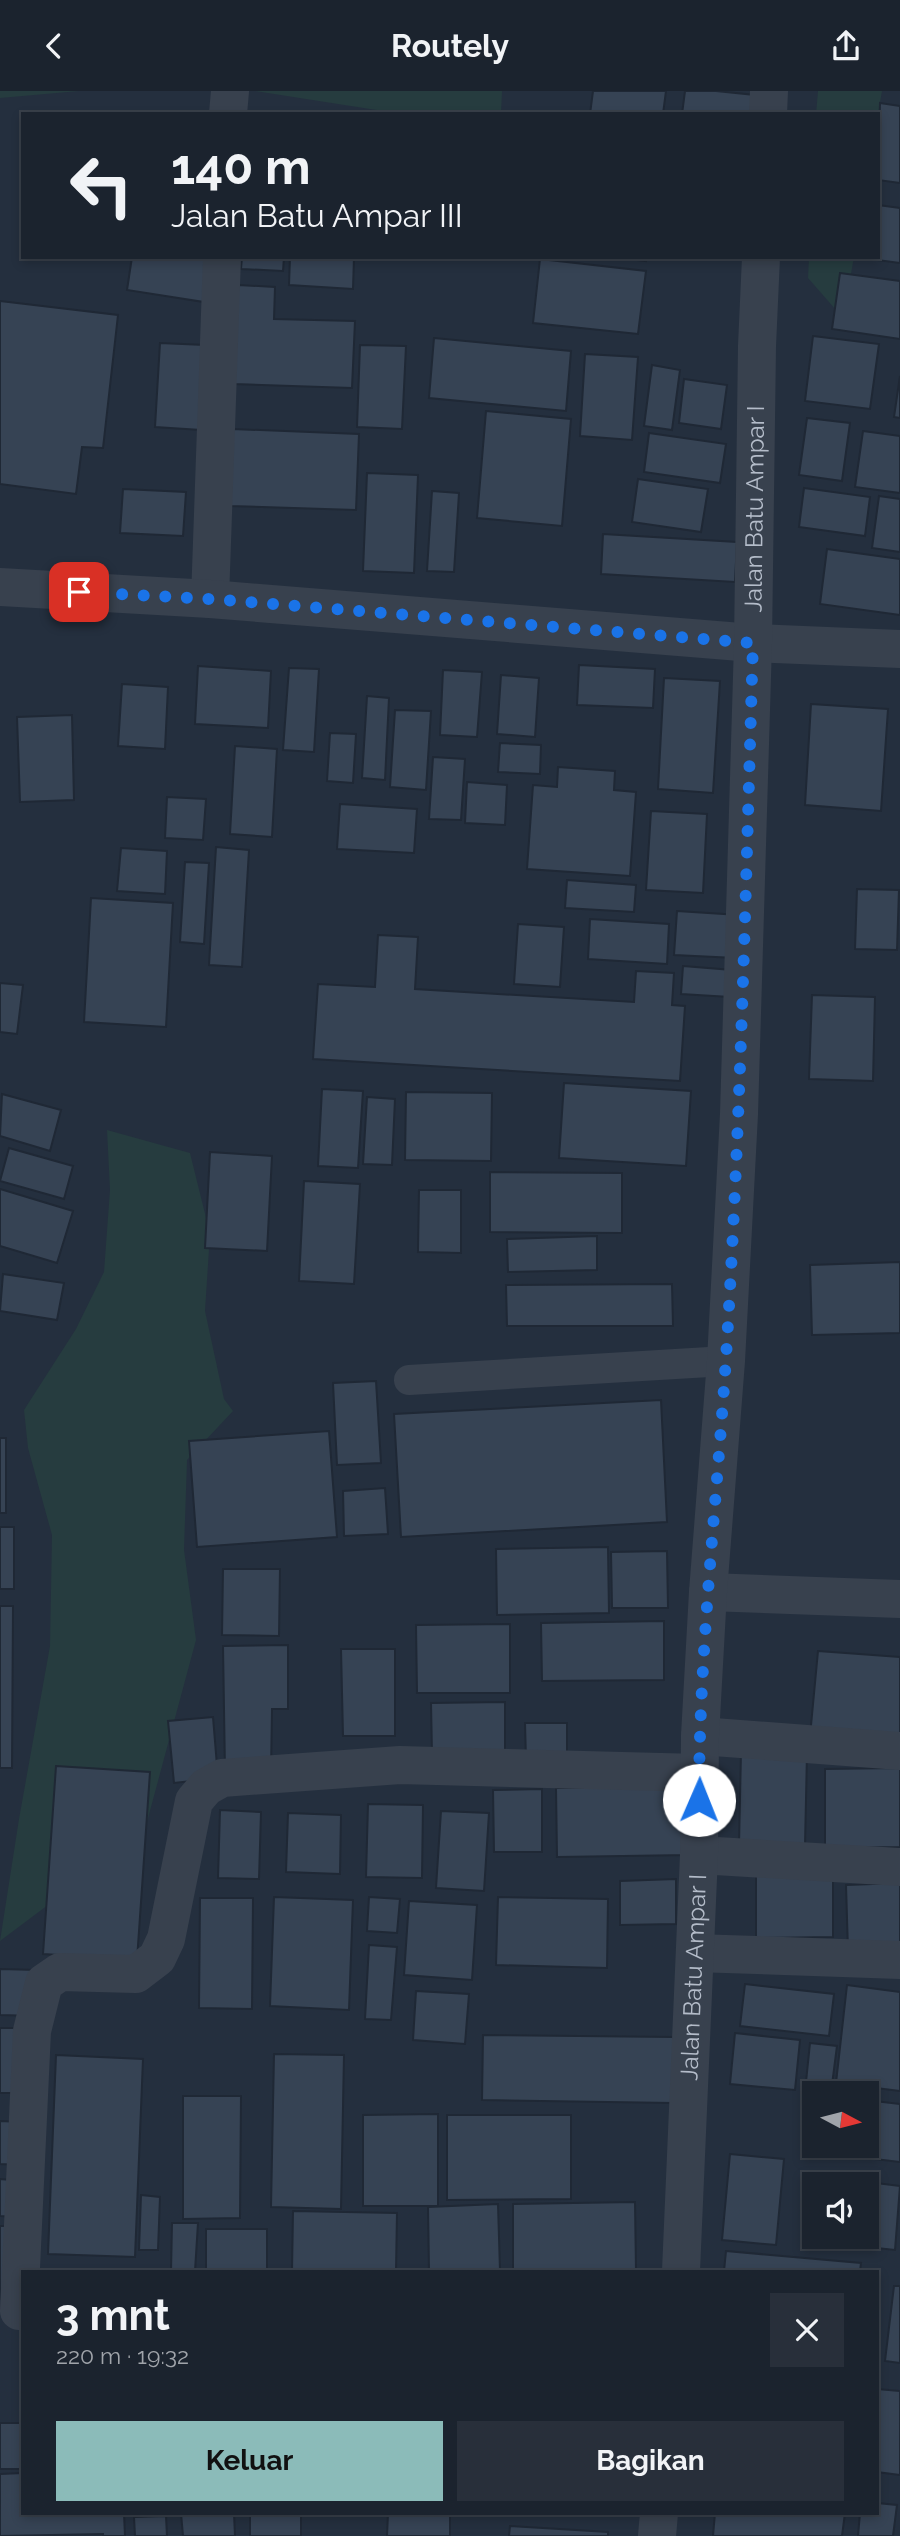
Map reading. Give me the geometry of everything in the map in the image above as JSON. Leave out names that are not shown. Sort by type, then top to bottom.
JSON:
[{"type":"street","points":[[228,112],[229,91]]},
{"type":"street","points":[[768,112],[769,91]]},
{"type":"street","points":[[210,599],[222,259]]},
{"type":"street","name":"Jalan Batu Ampar I","points":[[681,2270],[695,1953],[699,1755],[708,1592],[726,1361],[739,1114],[761,259]]},
{"type":"street","points":[[0,587],[210,599],[753,643],[900,649]]},
{"type":"street","points":[[708,1592],[900,1599]]},
{"type":"street","points":[[14,2310],[32,2031],[44,1983],[60,1972],[136,1975],[157,1958],[166,1939],[194,1801],[206,1787],[222,1778],[400,1765],[900,1751]]},
{"type":"street","points":[[698,1855],[900,1867]]},
{"type":"street","points":[[695,1953],[900,1960]]},
{"type":"street","points":[[657,2536],[659,2515]]},
{"type":"lane","points":[[409,1380],[726,1361]]},
{"type":"green space","points":[[0,91],[79,91],[0,98]]},
{"type":"green space","points":[[255,91],[502,91],[501,112],[389,112]]},
{"type":"green space","points":[[818,91],[882,91],[878,112],[816,112]]},
{"type":"green space","points":[[809,259],[854,259],[843,318],[808,278]]},
{"type":"green space","points":[[107,1130],[190,1153],[210,1234],[205,1311],[224,1399],[233,1411],[187,1460],[184,1550],[196,1640],[144,1833],[0,1941],[50,1646],[52,1535],[28,1448],[24,1410],[76,1329],[104,1272],[110,1190]]},
{"type":"building","points":[[593,91],[666,91],[663,112],[590,112]]},
{"type":"building","points":[[685,91],[755,95],[753,112],[682,112]]},
{"type":"building","points":[[880,103],[900,106],[900,183],[880,180]]},
{"type":"building","points":[[880,205],[900,208],[900,263],[870,259],[880,259]]},
{"type":"building","points":[[132,259],[211,259],[204,302],[127,290]]},
{"type":"building","points":[[242,259],[284,259],[283,271],[241,269]]},
{"type":"building","points":[[290,259],[354,259],[353,289],[289,285]]},
{"type":"building","points":[[540,259],[646,271],[638,334],[533,323]]},
{"type":"building","points":[[840,273],[900,281],[900,339],[832,329]]},
{"type":"building","points":[[238,285],[275,287],[274,319],[355,321],[352,388],[234,384]]},
{"type":"building","points":[[0,301],[118,315],[103,448],[82,447],[76,494],[0,484]]},
{"type":"building","points":[[813,336],[879,344],[870,409],[805,401]]},
{"type":"building","points":[[434,338],[571,351],[566,411],[429,398]]},
{"type":"building","points":[[160,343],[205,345],[201,430],[155,427]]},
{"type":"building","points":[[360,345],[406,346],[402,429],[357,427]]},
{"type":"building","points":[[585,354],[638,357],[632,440],[580,436]]},
{"type":"building","points":[[652,365],[680,370],[672,430],[644,426]]},
{"type":"building","points":[[900,376],[900,418],[894,417]]},
{"type":"building","points":[[684,379],[727,385],[721,429],[679,423]]},
{"type":"building","points":[[486,411],[571,419],[562,526],[477,518]]},
{"type":"building","points":[[807,418],[850,423],[842,481],[799,475]]},
{"type":"building","points":[[232,429],[359,434],[356,510],[229,506]]},
{"type":"building","points":[[863,431],[900,436],[900,493],[855,487]]},
{"type":"building","points":[[649,433],[726,444],[720,483],[644,472]]},
{"type":"building","points":[[367,473],[418,475],[414,573],[363,571]]},
{"type":"building","points":[[638,479],[708,489],[701,532],[632,522]]},
{"type":"building","points":[[804,488],[870,497],[865,536],[799,527]]},
{"type":"building","points":[[123,489],[186,492],[183,536],[120,533]]},
{"type":"building","points":[[432,491],[459,493],[454,572],[427,571]]},
{"type":"building","points":[[879,496],[900,499],[900,552],[872,548]]},
{"type":"building","points":[[603,534],[737,542],[735,582],[601,574]]},
{"type":"building","points":[[827,549],[900,559],[900,615],[820,604]]},
{"type":"building","points":[[579,665],[655,669],[653,708],[577,705]]},
{"type":"building","points":[[198,666],[271,671],[268,728],[195,724]]},
{"type":"building","points":[[289,668],[319,669],[314,752],[283,750]]},
{"type":"building","points":[[443,670],[482,672],[477,737],[440,735]]},
{"type":"building","points":[[501,675],[539,678],[535,737],[497,734]]},
{"type":"building","points":[[664,678],[720,681],[713,793],[658,789]]},
{"type":"building","points":[[122,684],[168,687],[165,749],[118,746]]},
{"type":"building","points":[[367,696],[389,698],[385,780],[362,778]]},
{"type":"building","points":[[811,704],[888,709],[881,811],[805,805]]},
{"type":"building","points":[[395,710],[431,711],[426,790],[390,787]]},
{"type":"building","points":[[72,715],[74,800],[20,802],[17,717]]},
{"type":"building","points":[[330,733],[356,734],[353,783],[327,781]]},
{"type":"building","points":[[500,743],[541,745],[540,774],[498,772]]},
{"type":"building","points":[[235,746],[277,749],[272,837],[230,834]]},
{"type":"building","points":[[433,757],[465,759],[461,820],[429,819]]},
{"type":"building","points":[[558,767],[615,771],[614,790],[636,792],[630,876],[527,869],[533,785],[557,787]]},
{"type":"building","points":[[467,782],[507,785],[505,825],[465,823]]},
{"type":"building","points":[[167,797],[206,799],[203,840],[165,838]]},
{"type":"building","points":[[340,804],[417,809],[414,853],[337,849]]},
{"type":"building","points":[[651,811],[707,814],[703,893],[646,890]]},
{"type":"building","points":[[216,847],[249,850],[242,967],[209,965]]},
{"type":"building","points":[[121,848],[167,851],[165,894],[117,891]]},
{"type":"building","points":[[185,862],[209,863],[204,944],[180,942]]},
{"type":"building","points":[[567,880],[636,885],[634,912],[565,908]]},
{"type":"building","points":[[857,889],[899,890],[897,950],[855,949]]},
{"type":"building","points":[[91,898],[173,903],[166,1027],[84,1022]]},
{"type":"building","points":[[677,911],[739,915],[736,958],[674,955]]},
{"type":"building","points":[[590,919],[669,924],[667,964],[588,959]]},
{"type":"building","points":[[518,924],[564,927],[560,987],[514,984]]},
{"type":"building","points":[[378,935],[418,937],[415,989],[634,1002],[636,971],[674,973],[672,1005],[685,1006],[680,1081],[313,1059],[318,984],[375,987]]},
{"type":"building","points":[[683,966],[732,970],[730,997],[681,994]]},
{"type":"building","points":[[0,983],[23,985],[17,1034],[0,1032]]},
{"type":"building","points":[[812,995],[875,997],[873,1081],[809,1079]]},
{"type":"building","points":[[564,1083],[691,1091],[686,1166],[559,1158]]},
{"type":"building","points":[[322,1089],[363,1091],[358,1168],[318,1166]]},
{"type":"building","points":[[406,1092],[492,1093],[491,1161],[405,1160]]},
{"type":"building","points":[[2,1094],[61,1110],[50,1151],[0,1136]]},
{"type":"building","points":[[367,1097],[395,1099],[392,1165],[363,1164]]},
{"type":"building","points":[[9,1148],[73,1166],[64,1199],[0,1181]]},
{"type":"building","points":[[210,1152],[272,1156],[267,1251],[205,1248]]},
{"type":"building","points":[[490,1172],[622,1173],[622,1233],[490,1232]]},
{"type":"building","points":[[304,1181],[360,1184],[354,1284],[299,1281]]},
{"type":"building","points":[[0,1189],[73,1211],[57,1263],[0,1246]]},
{"type":"building","points":[[419,1190],[461,1190],[461,1253],[418,1252]]},
{"type":"building","points":[[597,1236],[597,1270],[508,1272],[507,1239]]},
{"type":"building","points":[[900,1262],[900,1333],[812,1335],[810,1265]]},
{"type":"building","points":[[3,1274],[64,1283],[57,1320],[0,1311]]},
{"type":"building","points":[[672,1284],[673,1326],[507,1326],[506,1285]]},
{"type":"building","points":[[376,1381],[381,1463],[337,1465],[333,1383]]},
{"type":"building","points":[[661,1400],[667,1522],[401,1537],[394,1414]]},
{"type":"building","points":[[329,1431],[337,1537],[197,1547],[189,1441]]},
{"type":"building","points":[[0,1438],[6,1438],[6,1513],[0,1513]]},
{"type":"building","points":[[385,1488],[388,1534],[344,1536],[343,1491]]},
{"type":"building","points":[[0,1527],[14,1527],[14,1589],[0,1589]]},
{"type":"building","points":[[608,1547],[609,1613],[497,1615],[496,1549]]},
{"type":"building","points":[[667,1551],[668,1608],[612,1608],[611,1552]]},
{"type":"building","points":[[223,1569],[280,1569],[279,1636],[222,1635]]},
{"type":"building","points":[[0,1606],[13,1606],[12,1768],[0,1768]]},
{"type":"building","points":[[664,1621],[664,1680],[542,1681],[541,1623]]},
{"type":"building","points":[[510,1624],[510,1693],[417,1693],[416,1625]]},
{"type":"building","points":[[288,1645],[288,1709],[272,1709],[271,1772],[225,1772],[223,1646]]},
{"type":"building","points":[[341,1649],[395,1649],[395,1736],[343,1736]]},
{"type":"building","points":[[818,1651],[900,1657],[900,1743],[810,1736]]},
{"type":"building","points":[[505,1702],[505,1754],[432,1755],[431,1703]]},
{"type":"building","points":[[213,1717],[218,1778],[174,1783],[168,1721]]},
{"type":"building","points":[[525,1723],[567,1723],[567,1759],[526,1760]]},
{"type":"building","points":[[741,1752],[807,1753],[805,1846],[739,1845]]},
{"type":"building","points":[[56,1766],[150,1772],[137,1960],[43,1954]]},
{"type":"building","points":[[900,1768],[900,1847],[825,1848],[825,1769]]},
{"type":"building","points":[[689,1786],[689,1855],[557,1857],[556,1788]]},
{"type":"building","points":[[542,1789],[542,1852],[494,1852],[493,1790]]},
{"type":"building","points":[[368,1804],[423,1805],[422,1878],[366,1877]]},
{"type":"building","points":[[220,1810],[261,1812],[259,1879],[218,1878]]},
{"type":"building","points":[[441,1811],[489,1813],[484,1891],[436,1888]]},
{"type":"building","points":[[288,1813],[341,1815],[340,1874],[286,1872]]},
{"type":"building","points":[[833,1866],[833,1937],[756,1938],[756,1867]]},
{"type":"building","points":[[676,1879],[676,1924],[620,1925],[620,1881]]},
{"type":"building","points":[[900,1883],[900,1949],[848,1951],[846,1885]]},
{"type":"building","points":[[274,1897],[353,1900],[349,2010],[270,2006]]},
{"type":"building","points":[[369,1897],[400,1899],[397,1933],[367,1931]]},
{"type":"building","points":[[498,1897],[608,1899],[607,1968],[496,1965]]},
{"type":"building","points":[[200,1898],[253,1898],[252,2009],[199,2008]]},
{"type":"building","points":[[409,1901],[477,1905],[472,1980],[404,1975]]},
{"type":"building","points":[[369,1945],[397,1947],[391,2020],[365,2019]]},
{"type":"building","points":[[0,1969],[37,1970],[35,2016],[0,2015]]},
{"type":"building","points":[[745,1984],[834,1994],[829,2036],[740,2026]]},
{"type":"building","points":[[847,1985],[900,1992],[900,2091],[879,2088],[879,2081],[836,2081]]},
{"type":"building","points":[[416,1991],[469,1994],[465,2044],[413,2040]]},
{"type":"building","points":[[0,2028],[29,2028],[28,2093],[0,2093]]},
{"type":"building","points":[[735,2033],[800,2040],[795,2090],[730,2084]]},
{"type":"building","points":[[483,2035],[673,2037],[673,2103],[482,2100]]},
{"type":"building","points":[[810,2043],[837,2046],[833,2081],[806,2081]]},
{"type":"building","points":[[274,2054],[344,2055],[341,2209],[271,2207]]},
{"type":"building","points":[[56,2055],[143,2059],[135,2257],[48,2254]]},
{"type":"building","points":[[183,2096],[241,2096],[240,2218],[183,2219]]},
{"type":"building","points":[[879,2102],[900,2104],[900,2162],[866,2158],[879,2158]]},
{"type":"building","points":[[438,2114],[438,2206],[363,2206],[363,2115]]},
{"type":"building","points":[[447,2115],[571,2115],[571,2199],[447,2200]]},
{"type":"building","points":[[0,2121],[21,2122],[20,2165],[0,2164]]},
{"type":"building","points":[[730,2154],[784,2159],[776,2245],[722,2240]]},
{"type":"building","points":[[0,2179],[21,2181],[20,2217],[0,2216]]},
{"type":"building","points":[[879,2183],[900,2186],[895,2250],[879,2248]]},
{"type":"building","points":[[141,2195],[160,2197],[158,2250],[139,2250]]},
{"type":"building","points":[[635,2202],[636,2270],[513,2270],[513,2204]]},
{"type":"building","points":[[498,2204],[500,2270],[429,2270],[428,2207]]},
{"type":"building","points":[[293,2211],[397,2213],[396,2270],[292,2270]]},
{"type":"building","points":[[172,2223],[198,2223],[195,2270],[171,2270]]},
{"type":"building","points":[[0,2226],[10,2226],[7,2299],[0,2299]]},
{"type":"building","points":[[206,2229],[267,2229],[267,2270],[206,2270]]},
{"type":"building","points":[[726,2251],[861,2263],[860,2270],[724,2270]]},
{"type":"building","points":[[894,2286],[900,2286],[900,2363],[885,2361]]},
{"type":"building","points":[[879,2389],[900,2391],[900,2475],[879,2472]]},
{"type":"building","points":[[0,2423],[21,2423],[21,2469],[0,2469]]},
{"type":"building","points":[[21,2473],[21,2515],[124,2515],[125,2536],[0,2536],[0,2474]]},
{"type":"building","points":[[879,2503],[897,2505],[893,2536],[858,2536],[860,2515],[879,2515]]},
{"type":"building","points":[[181,2515],[234,2515],[235,2536],[183,2536]]},
{"type":"building","points":[[250,2515],[301,2515],[301,2536],[250,2536]]},
{"type":"building","points":[[388,2515],[450,2515],[450,2536],[387,2536]]},
{"type":"building","points":[[565,2515],[632,2515],[632,2516]]},
{"type":"building","points":[[715,2515],[845,2515],[842,2536],[713,2536]]},
{"type":"building","points":[[166,2516],[167,2536],[135,2536],[134,2517]]},
{"type":"building","points":[[510,2526],[608,2532],[608,2536],[509,2536]]},
{"type":"route","points":[[79,592],[210,599],[753,643],[739,1114],[726,1361],[708,1592],[699,1800]]}]
